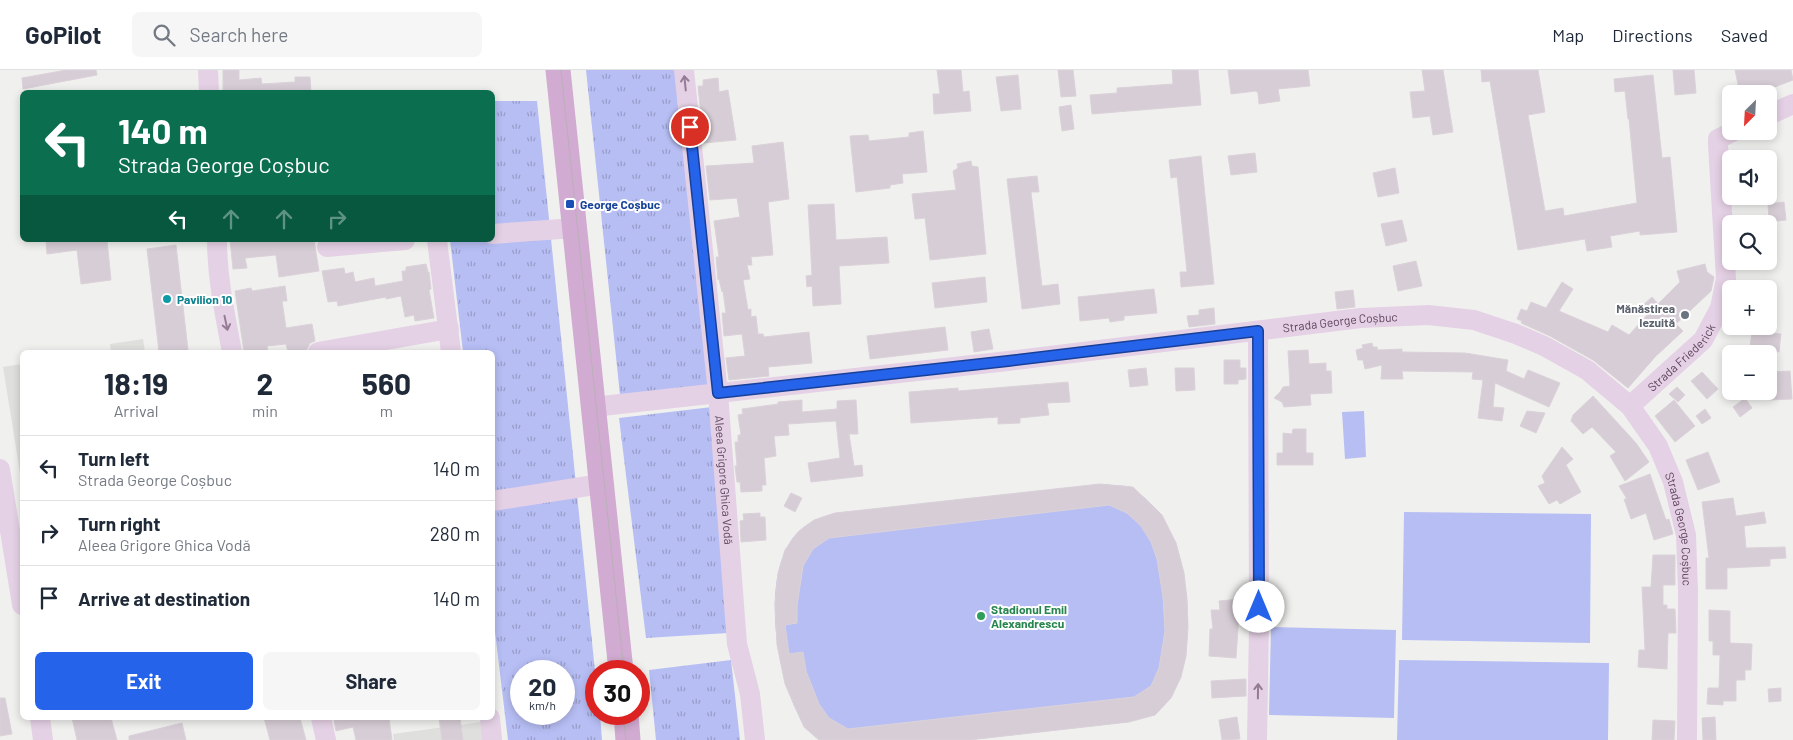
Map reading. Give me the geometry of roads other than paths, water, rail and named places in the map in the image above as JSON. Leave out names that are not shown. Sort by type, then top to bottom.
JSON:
[{"type":"main road","points":[[558,70],[620,660]]},
{"type":"main road","points":[[627,725],[628,740]]},
{"type":"street","points":[[208,70],[209,90]]},
{"type":"street","name":"Aleea Grigore Ghica Vodă","points":[[684,70],[718,393],[737,644],[750,694],[755,740]]},
{"type":"street","points":[[1778,111],[1793,104]]},
{"type":"street","name":"Strada Friederick","points":[[1630,406],[1703,340],[1720,308],[1726,280],[1718,146],[1718,139],[1722,137]]},
{"type":"street","points":[[495,234],[575,228]]},
{"type":"street","points":[[216,242],[219,278],[232,350]]},
{"type":"street","points":[[327,247],[383,242]]},
{"type":"street","points":[[437,242],[451,350]]},
{"type":"street","name":"Strada George Coșbuc","points":[[593,407],[1008,361],[1371,317],[1428,314],[1474,320],[1544,346],[1587,370],[1630,406],[1658,446],[1674,482],[1686,535],[1688,591],[1687,740]]},
{"type":"street","points":[[355,349],[449,329]]},
{"type":"street","points":[[1258,331],[1258,740]]},
{"type":"street","points":[[0,469],[20,593]]},
{"type":"street","points":[[495,501],[601,484]]},
{"type":"street","points":[[40,720],[43,740]]},
{"type":"street","points":[[321,720],[326,740]]},
{"type":"street","points":[[490,720],[492,740]]},
{"type":"tram line","points":[[561,70],[623,660]]},
{"type":"tram line","points":[[624,725],[626,740]]},
{"type":"place","name":"George Coșbuc","points":[[570,204]]},
{"type":"place","name":"Pavilion 10","points":[[167,299]]},
{"type":"place","name":"Mănăstirea Iezuită","points":[[1685,315]]},
{"type":"place","name":"Stadionul Emil Alexandrescu","points":[[981,616]]}]
